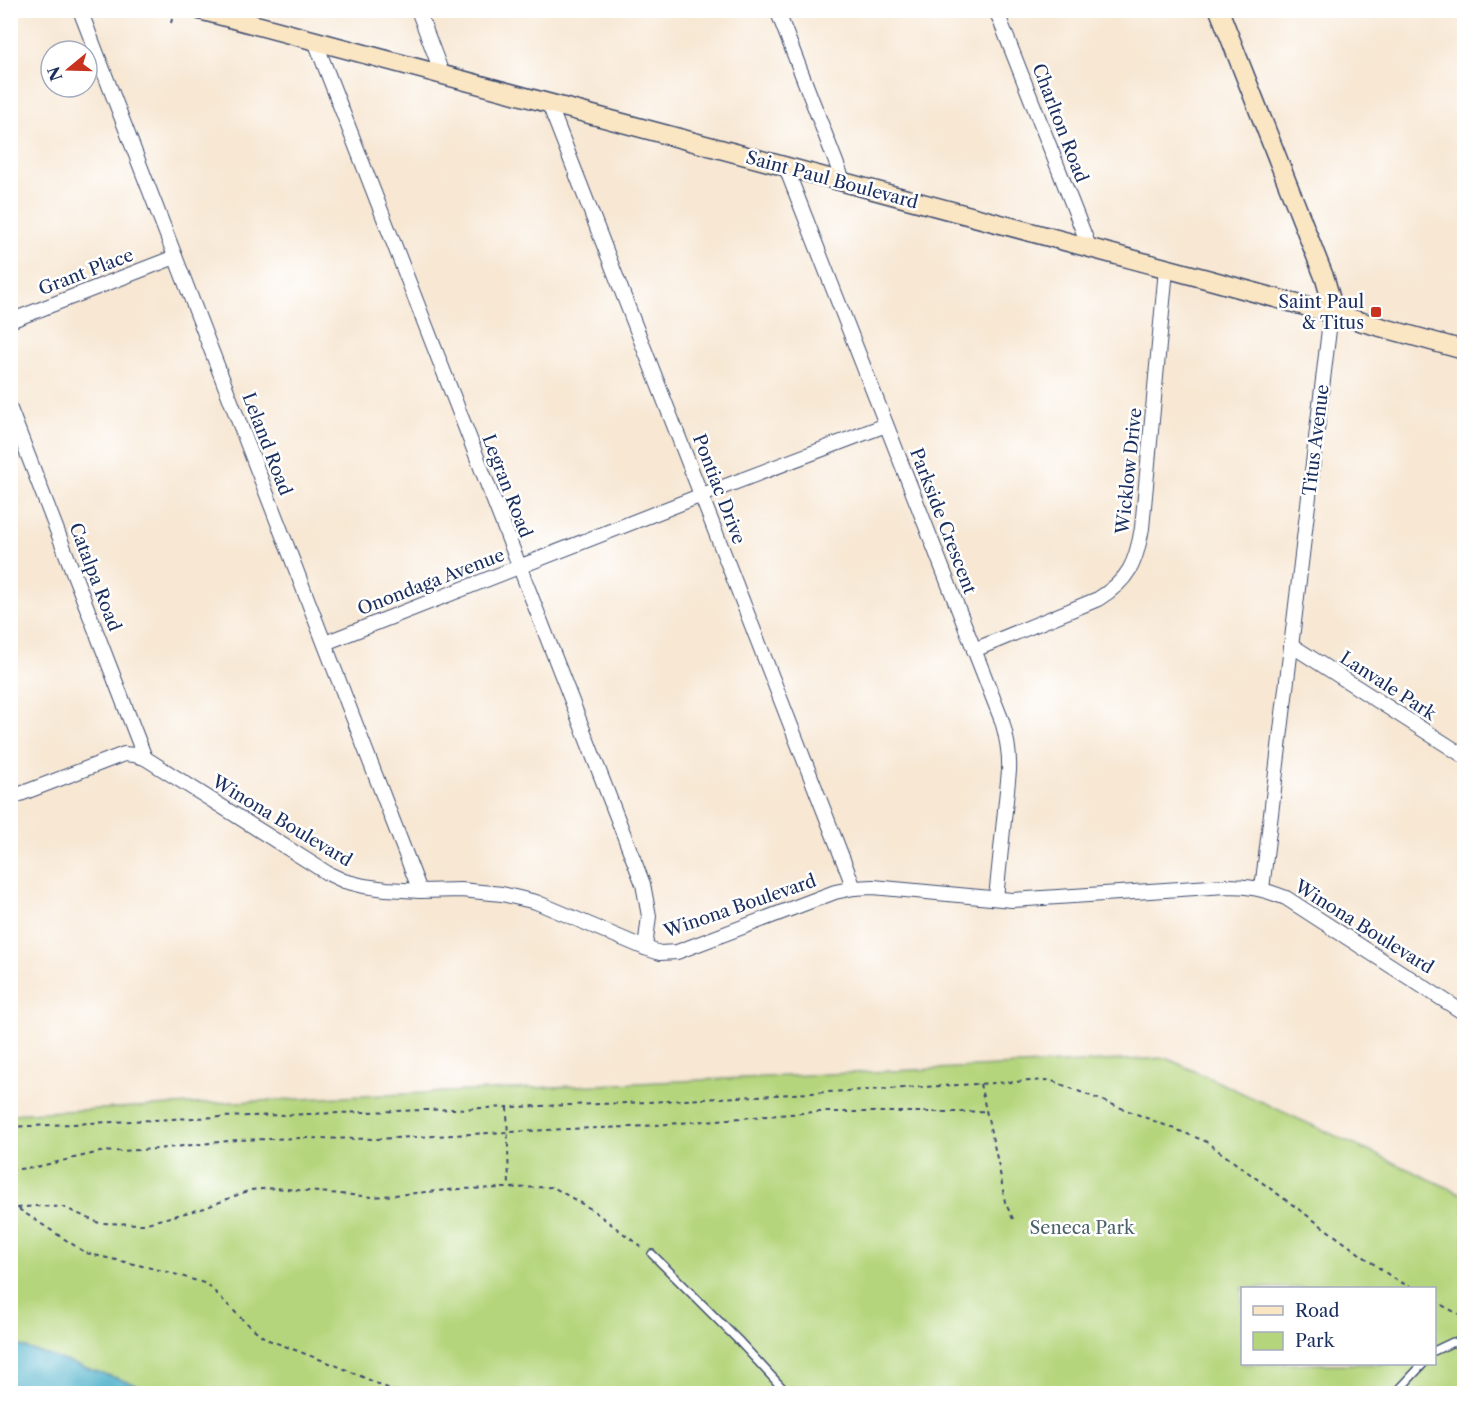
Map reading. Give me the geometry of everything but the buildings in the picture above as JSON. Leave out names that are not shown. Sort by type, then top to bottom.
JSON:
[{"type":"main road","name":"Saint Paul Boulevard","points":[[200,10],[1464,350]]},
{"type":"main road","name":"Titus Avenue","points":[[1219,10],[1325,279],[1331,300],[1331,313]]},
{"type":"street","name":"Leland Road","points":[[80,10],[420,891]]},
{"type":"street","points":[[418,10],[444,76]]},
{"type":"street","points":[[777,10],[844,183]]},
{"type":"street","name":"Charlton Road","points":[[996,10],[1090,249]]},
{"type":"street","name":"Legran Road","points":[[315,41],[643,884],[649,916],[645,948]]},
{"type":"street","name":"Pontiac Drive","points":[[549,104],[854,888]]},
{"type":"street","name":"Parkside Crescent","points":[[786,168],[1007,738],[1010,754],[1009,771],[996,898]]},
{"type":"street","name":"Grant Place","points":[[10,321],[175,257]]},
{"type":"street","name":"Wicklow Drive","points":[[974,650],[1113,590],[1125,578],[1133,563],[1139,548],[1142,528],[1167,269]]},
{"type":"street","name":"Titus Avenue","points":[[1262,889],[1331,313]]},
{"type":"street","name":"Catalpa Road","points":[[10,409],[145,758]]},
{"type":"street","name":"Onondaga Avenue","points":[[325,643],[886,425]]},
{"type":"street","name":"Lanvale Park","points":[[1292,645],[1464,756]]},
{"type":"street","points":[[10,798],[124,754],[145,758]]},
{"type":"street","name":"Winona Boulevard","points":[[145,758],[344,881],[364,886],[420,891],[461,890],[502,894],[536,902],[660,953],[677,952],[835,892],[854,888],[873,887],[1012,900],[1243,886],[1262,889],[1286,898],[1464,1012]]},
{"type":"lane","points":[[651,1254],[738,1340],[788,1394]]},
{"type":"lane","points":[[1436,1350],[1453,1342],[1464,1347]]},
{"type":"lane","points":[[1395,1394],[1422,1365]]},
{"type":"path","points":[[171,23],[173,15]]},
{"type":"path","points":[[10,1127],[193,1118],[628,1103],[1050,1080],[1205,1141],[1393,1278],[1410,1287]]},
{"type":"path","points":[[981,1084],[1005,1202],[1012,1219]]},
{"type":"path","points":[[507,1107],[509,1187]]},
{"type":"path","points":[[10,1170],[36,1167],[100,1152],[156,1149],[237,1140],[377,1139],[630,1127],[815,1112],[987,1111]]},
{"type":"path","points":[[10,1207],[63,1207],[99,1223],[142,1224],[205,1208],[250,1190],[275,1188],[373,1197],[459,1189],[553,1187],[591,1209],[651,1254]]},
{"type":"path","points":[[17,1208],[86,1253],[168,1272],[207,1284],[244,1321],[266,1339],[340,1367],[401,1394]]},
{"type":"path","points":[[1436,1302],[1464,1317]]},
{"type":"green space","name":"Seneca Park","points":[[1166,1058],[1464,1195],[1464,1393],[162,1394],[11,1343],[11,1114]]},
{"type":"water","points":[[11,1343],[162,1393],[11,1393]]},
{"type":"place","name":"Saint Paul & Titus","points":[[1376,312]]}]
